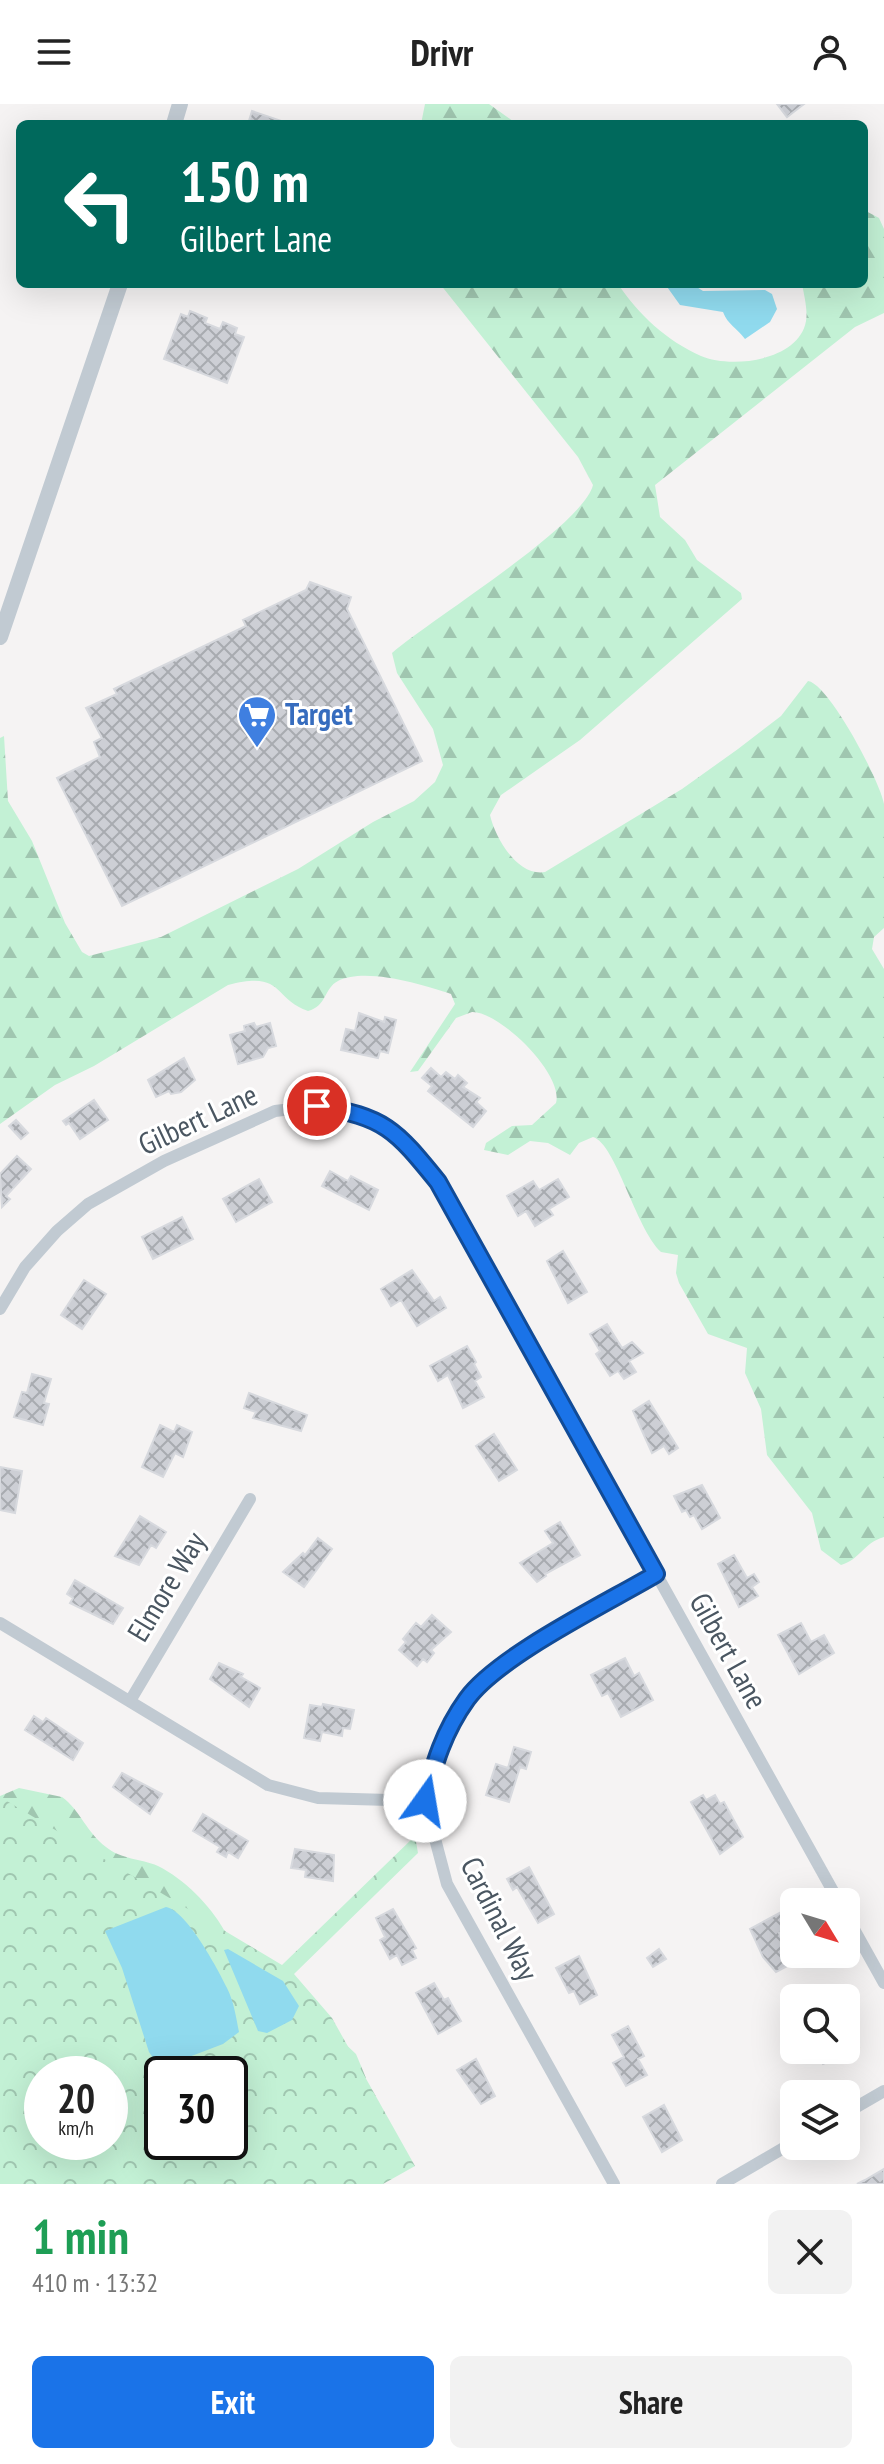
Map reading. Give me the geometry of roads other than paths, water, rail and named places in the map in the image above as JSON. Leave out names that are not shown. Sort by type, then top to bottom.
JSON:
[{"type":"street","points":[[0,637],[119,288]]},
{"type":"street","name":"Gilbert Lane","points":[[0,1309],[25,1267],[57,1231],[88,1204],[164,1161],[275,1111],[317,1106],[366,1114],[405,1141],[438,1182],[831,1888]]},
{"type":"street","name":"Elmore Way","points":[[130,1701],[250,1499]]},
{"type":"street","name":"Cardinal Way","points":[[614,2184],[447,1884],[425,1801],[435,1758],[449,1726],[469,1696],[494,1671],[656,1574]]},
{"type":"street","points":[[0,1623],[268,1785],[318,1798],[425,1801]]},
{"type":"street","points":[[860,1940],[884,1983]]},
{"type":"street","points":[[860,2105],[884,2091]]},
{"type":"street","points":[[722,2184],[780,2150]]},
{"type":"water","points":[[668,288],[765,290],[772,294],[777,309],[770,322],[745,339],[723,312],[680,305]]},
{"type":"water","points":[[166,1907],[174,1911],[192,1929],[223,1979],[239,2032],[223,2044],[192,2056],[152,2056],[122,1968],[105,1931]]},
{"type":"water","points":[[228,1949],[283,1981],[299,2006],[292,2020],[267,2033],[258,2031],[224,1950]]},
{"type":"place","name":"Target","points":[[257,749]]}]
